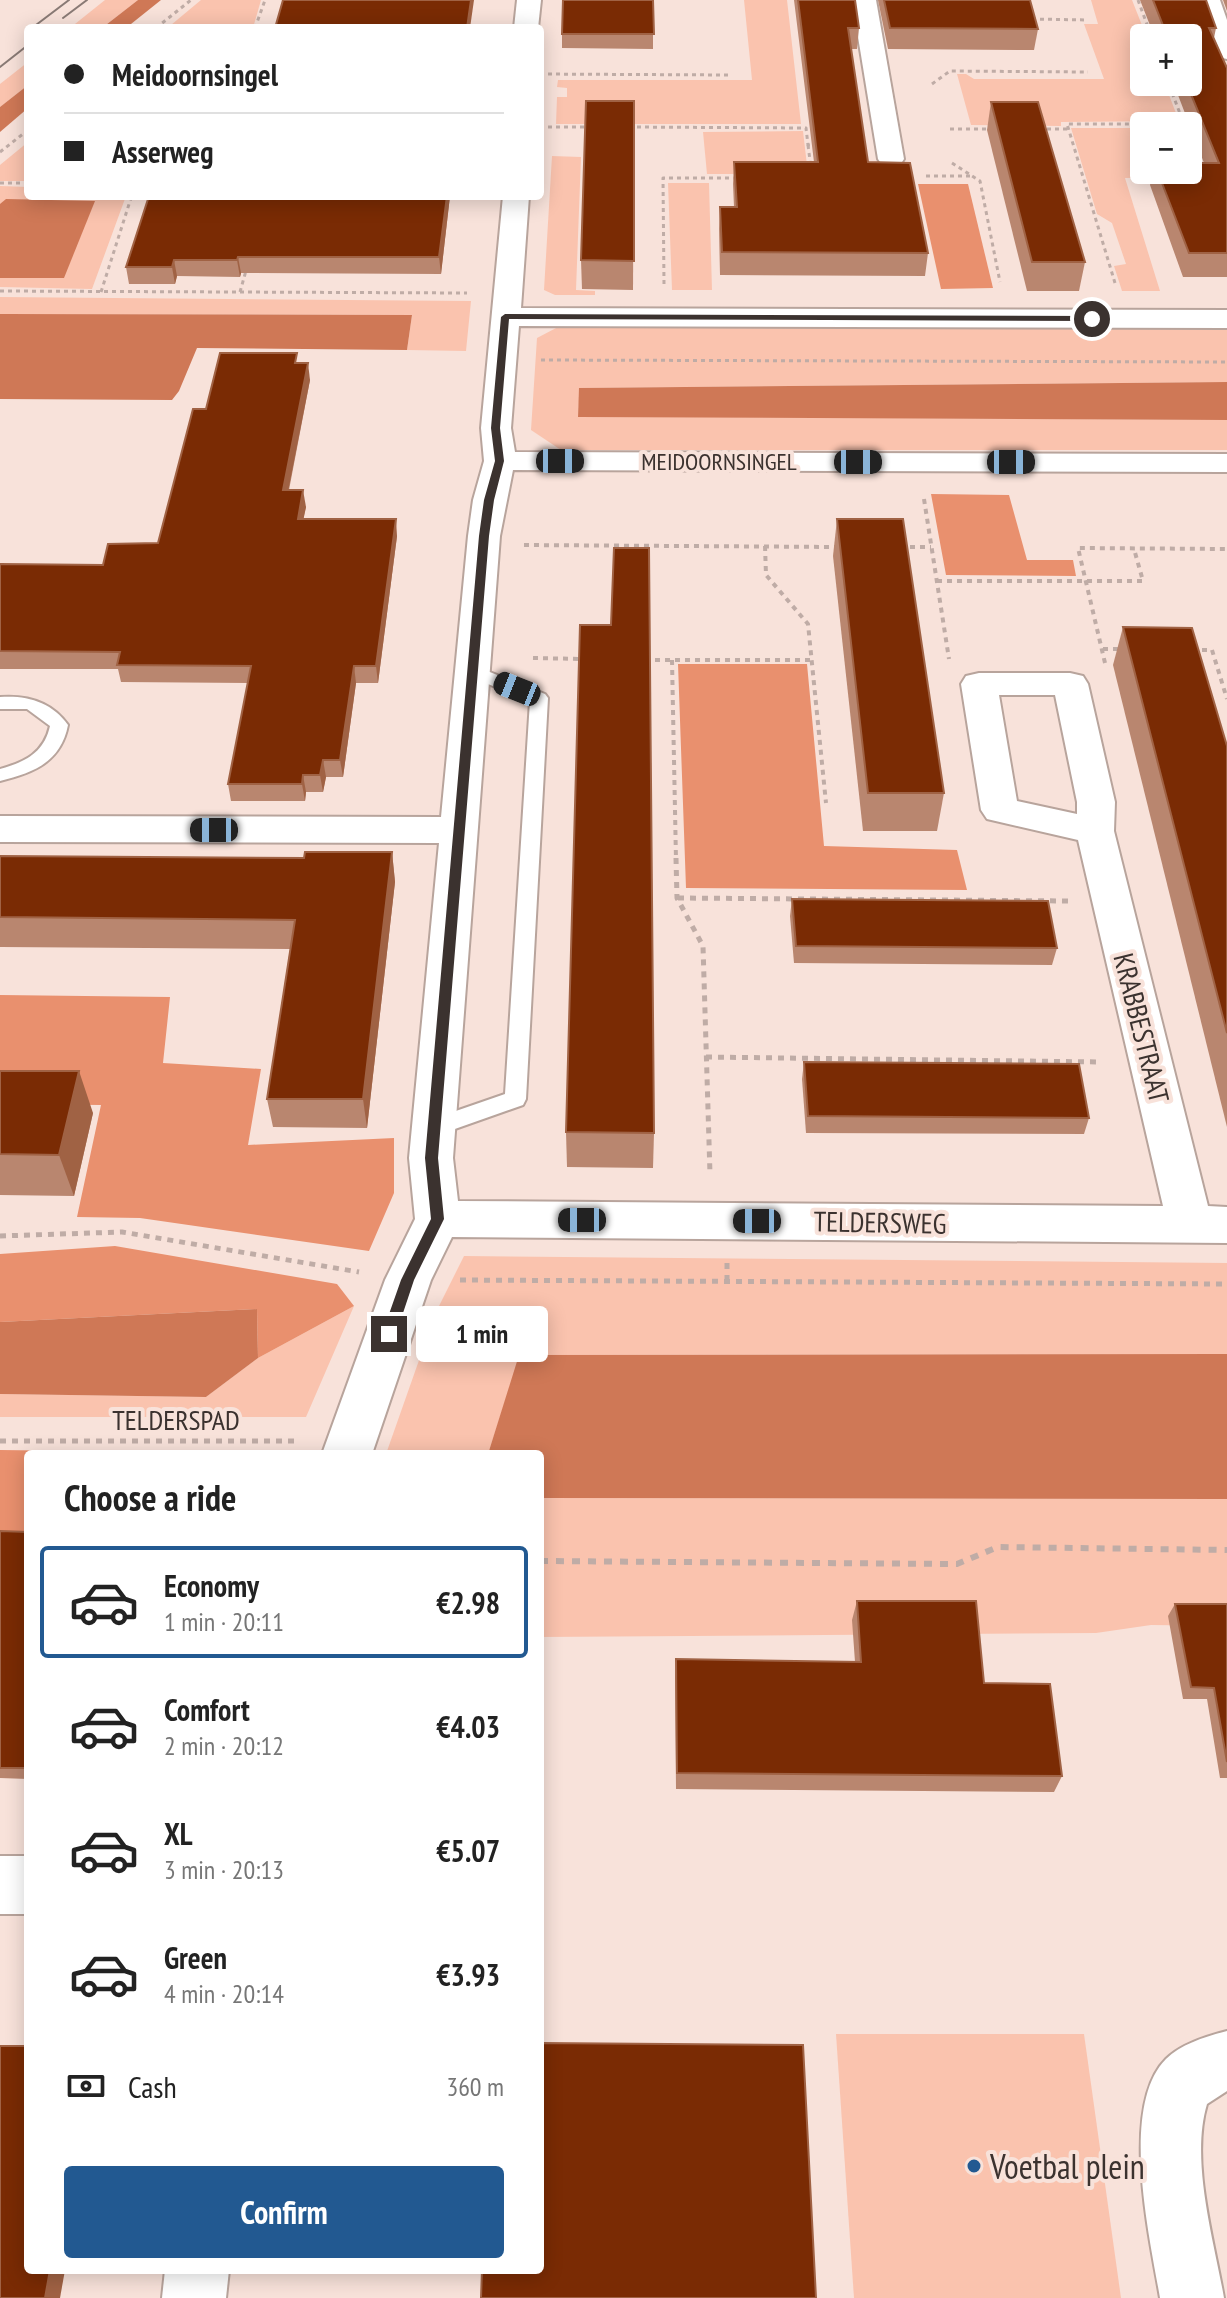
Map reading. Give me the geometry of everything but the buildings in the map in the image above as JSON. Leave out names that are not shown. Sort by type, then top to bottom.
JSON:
[{"type":"street","points":[[526,24],[529,0]]},
{"type":"street","points":[[864,0],[890,152]]},
{"type":"street","points":[[1208,0],[1227,52]]},
{"type":"street","points":[[350,1448],[408,1280],[438,1219],[431,1158],[483,545],[489,500],[500,461],[496,428],[516,200]]},
{"type":"street","points":[[506,305],[1007,319],[1227,319]]},
{"type":"street","name":"MEIDOORNSINGEL","points":[[500,461],[1227,463]]},
{"type":"street","points":[[979,684],[1000,810],[1095,831]]},
{"type":"street","name":"KRABBESTRAAT","points":[[979,684],[1070,684],[1096,802],[1095,831],[1111,901],[1208,1225]]},
{"type":"street","points":[[0,829],[459,830]]},
{"type":"street","name":"TELDERSWEG","points":[[438,1219],[1208,1225]]},
{"type":"street","points":[[0,1885],[24,1885]]},
{"type":"street","points":[[1192,2298],[1169,2147],[1181,2087],[1206,2067],[1227,2061]]},
{"type":"street","points":[[194,2298],[197,2274]]},
{"type":"lane","points":[[435,1127],[515,1099],[539,698],[473,664]]},
{"type":"lane","points":[[0,703],[28,703],[48,711],[59,725],[57,742],[45,758],[22,770],[0,775]]},
{"type":"path","points":[[161,24],[191,0]]},
{"type":"path","points":[[256,24],[265,0]]},
{"type":"path","points":[[1138,0],[1147,24]]},
{"type":"path","points":[[1024,19],[1087,20]]},
{"type":"path","points":[[932,84],[950,71],[1088,72]]},
{"type":"path","points":[[544,74],[729,75]]},
{"type":"path","points":[[1115,285],[1067,124],[1130,125]]},
{"type":"path","points":[[544,127],[603,127]]},
{"type":"path","points":[[618,127],[806,128],[812,178]]},
{"type":"path","points":[[950,129],[994,129]]},
{"type":"path","points":[[1039,129],[1068,129]]},
{"type":"path","points":[[0,152],[24,133]]},
{"type":"path","points":[[808,145],[890,152]]},
{"type":"path","points":[[952,163],[980,181],[1007,319]]},
{"type":"path","points":[[926,176],[973,176]]},
{"type":"path","points":[[664,285],[663,178],[752,178]]},
{"type":"path","points":[[0,183],[24,183]]},
{"type":"path","points":[[101,292],[130,200]]},
{"type":"path","points":[[240,292],[247,265]]},
{"type":"path","points":[[0,291],[240,292],[506,305]]},
{"type":"path","points":[[501,369],[556,360],[1227,362]]},
{"type":"path","points":[[918,462],[950,666],[979,684]]},
{"type":"path","points":[[483,545],[840,547]]},
{"type":"path","points":[[765,546],[766,575],[808,624],[826,803]]},
{"type":"path","points":[[886,547],[931,547]]},
{"type":"path","points":[[1099,669],[1106,665],[1078,548],[1227,549]]},
{"type":"path","points":[[937,581],[1143,581],[1134,549]]},
{"type":"path","points":[[1103,649],[1134,649]]},
{"type":"path","points":[[1181,650],[1212,650],[1227,699]]},
{"type":"path","points":[[473,664],[589,660]]},
{"type":"path","points":[[633,660],[812,660]]},
{"type":"path","points":[[672,660],[677,898],[703,946],[710,1174]]},
{"type":"path","points":[[677,898],[1111,901]]},
{"type":"path","points":[[706,1057],[1102,1062]]},
{"type":"path","points":[[0,1236],[122,1232],[408,1280],[1227,1284]]},
{"type":"path","name":"TELDERSPAD","points":[[0,1441],[350,1448]]},
{"type":"path","points":[[544,1561],[957,1564],[998,1547],[1227,1550]]},
{"type":"shaded area","points":[[105,0],[138,0],[107,24],[75,24]]},
{"type":"shaded area","points":[[138,0],[161,0],[131,24],[107,24]]},
{"type":"shaded area","points":[[201,0],[261,0],[254,24],[172,24]]},
{"type":"shaded area","points":[[744,0],[787,0],[801,124],[556,124],[557,97],[567,97],[567,88],[557,87],[558,80],[752,80]]},
{"type":"shaded area","points":[[1091,0],[1132,0],[1141,24],[1130,24],[1130,96],[1169,96],[1176,112],[1130,112],[1130,121],[1061,122],[1061,126],[971,125],[957,74],[966,74],[974,79],[1104,79],[1084,24],[1098,24]]},
{"type":"shaded area","points":[[24,65],[24,88],[0,107],[0,84]]},
{"type":"shaded area","points":[[24,88],[24,111],[0,132],[0,107]]},
{"type":"shaded area","points":[[1071,128],[1130,128],[1130,178],[1125,178],[1160,291],[1122,291],[1114,266],[1126,264],[1112,223],[1097,214]]},
{"type":"shaded area","points":[[803,131],[808,174],[707,174],[703,132]]},
{"type":"shaded area","points":[[24,145],[24,181],[0,181],[0,165]]},
{"type":"shaded area","points":[[552,156],[581,157],[576,290],[595,291],[595,295],[555,295],[544,290]]},
{"type":"shaded area","points":[[668,183],[709,183],[712,290],[672,290]]},
{"type":"shaded area","points":[[918,184],[968,184],[993,288],[941,289]]},
{"type":"shaded area","points":[[0,186],[24,187],[24,200],[125,200],[92,289],[0,287],[0,278],[64,278],[0,204]]},
{"type":"shaded area","points":[[6,199],[95,201],[64,278],[0,278],[0,204]]},
{"type":"shaded area","points":[[0,297],[471,301],[466,351],[407,350],[412,315],[0,314]]},
{"type":"shaded area","points":[[0,314],[412,315],[407,350],[197,348],[179,391],[172,400],[0,399]]},
{"type":"shaded area","points":[[558,327],[1227,328],[1227,382],[580,388],[578,416],[1227,420],[1227,450],[561,450],[531,430],[537,338]]},
{"type":"shaded area","points":[[1227,382],[1227,420],[578,417],[579,388]]},
{"type":"shaded area","points":[[931,494],[1009,495],[1027,560],[1073,560],[1076,576],[946,575]]},
{"type":"shaded area","points":[[678,664],[807,664],[824,846],[957,850],[967,890],[686,888]]},
{"type":"shaded area","points":[[0,995],[170,997],[163,1063],[261,1069],[248,1145],[394,1138],[394,1193],[369,1251],[140,1218],[77,1217],[101,1105],[0,1104]]},
{"type":"shaded area","points":[[115,1246],[337,1284],[354,1306],[258,1358],[257,1309],[0,1322],[0,1254]]},
{"type":"shaded area","points":[[464,1256],[1227,1263],[1227,1354],[520,1355],[489,1450],[387,1450],[436,1312]]},
{"type":"shaded area","points":[[354,1306],[306,1417],[0,1417],[0,1394],[206,1397],[258,1358]]},
{"type":"shaded area","points":[[257,1309],[258,1358],[206,1397],[0,1394],[0,1322]]},
{"type":"shaded area","points":[[1227,1354],[1227,1499],[544,1498],[544,1450],[489,1450],[519,1355]]},
{"type":"shaded area","points":[[0,1450],[24,1450],[24,1532],[0,1532]]},
{"type":"shaded area","points":[[544,1498],[1227,1499],[1227,1626],[1151,1625],[1096,1633],[544,1637]]},
{"type":"shaded area","name":"Voetbal plein","points":[[836,2034],[1084,2034],[1121,2298],[854,2298]]},
{"type":"tram line","points":[[37,24],[69,0]]},
{"type":"tram line","points":[[63,18],[87,0]]},
{"type":"tram line","points":[[0,67],[24,48]]},
{"type":"place","name":"Voetbal plein","points":[[974,2166]]},
{"type":"route","points":[[389,1334],[408,1280],[438,1219],[431,1158],[484,536],[489,500],[500,461],[496,428],[505,317],[1092,319]]}]
